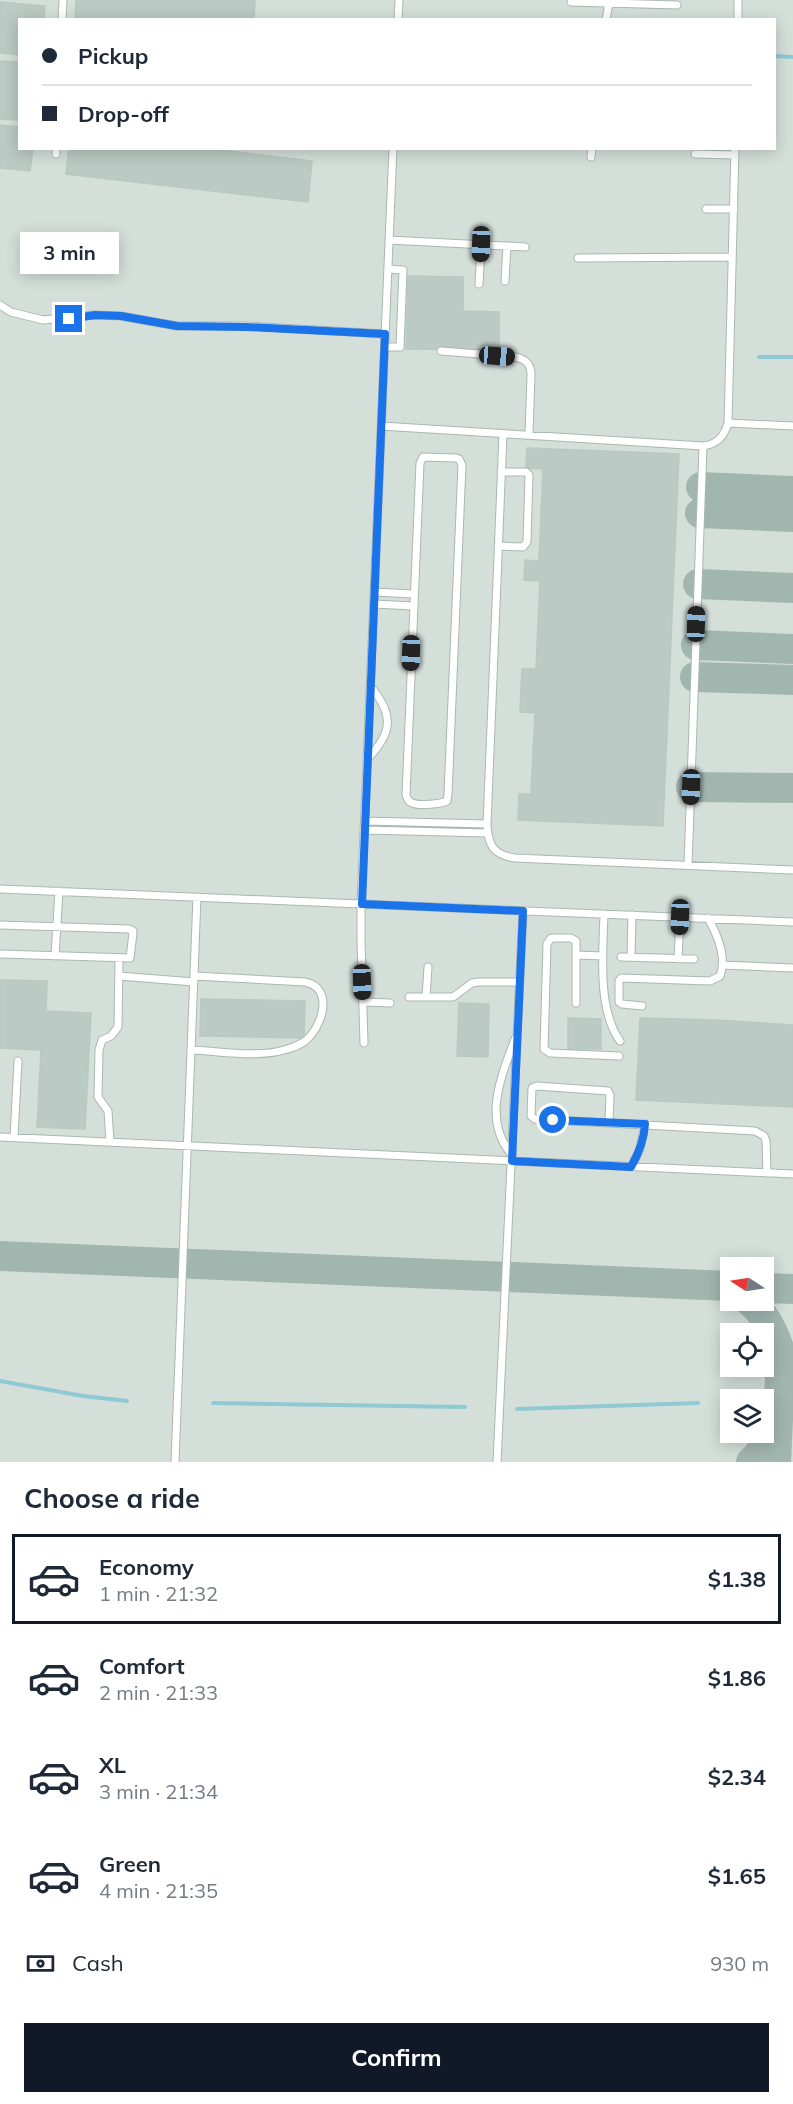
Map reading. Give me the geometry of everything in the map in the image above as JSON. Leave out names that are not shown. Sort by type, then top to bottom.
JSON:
[{"type":"lane","points":[[62,18],[63,0]]},
{"type":"lane","points":[[398,18],[399,0]]},
{"type":"lane","points":[[738,0],[738,18]]},
{"type":"lane","points":[[571,2],[660,2],[677,6]]},
{"type":"lane","points":[[606,18],[609,3]]},
{"type":"lane","points":[[364,1043],[362,904],[393,150]]},
{"type":"lane","points":[[381,426],[703,446],[711,445],[719,440],[725,433],[728,423],[735,152],[695,154]]},
{"type":"lane","points":[[706,209],[734,209]]},
{"type":"lane","points":[[389,240],[525,247]]},
{"type":"lane","points":[[479,284],[481,244]]},
{"type":"lane","points":[[505,281],[507,246]]},
{"type":"lane","points":[[578,258],[732,257]]},
{"type":"lane","points":[[385,347],[400,347],[403,270],[388,269]]},
{"type":"lane","points":[[0,305],[11,312],[44,320],[95,315],[121,316],[177,326],[385,334]]},
{"type":"lane","points":[[441,351],[515,357],[527,362],[531,368],[529,435]]},
{"type":"lane","points":[[728,423],[793,426]]},
{"type":"lane","points":[[503,434],[487,824],[489,843],[505,856],[793,870]]},
{"type":"lane","points":[[688,865],[703,446]]},
{"type":"lane","points":[[426,457],[459,459],[462,465],[448,794],[447,801],[441,804],[412,803],[406,795],[413,606],[420,460],[426,457]]},
{"type":"lane","points":[[498,546],[523,547],[527,542],[529,475],[526,472],[501,471]]},
{"type":"lane","points":[[374,592],[413,594]]},
{"type":"lane","points":[[374,604],[413,606]]},
{"type":"lane","points":[[368,759],[382,742],[388,724],[384,705],[370,687]]},
{"type":"lane","points":[[365,821],[487,824]]},
{"type":"lane","points":[[365,830],[488,833]]},
{"type":"lane","points":[[0,889],[793,922]]},
{"type":"lane","points":[[55,956],[59,891]]},
{"type":"lane","points":[[175,1462],[197,897]]},
{"type":"lane","points":[[497,1462],[523,911]]},
{"type":"lane","points":[[604,914],[603,956],[606,1006],[614,1032],[620,1041]]},
{"type":"lane","points":[[632,915],[632,957]]},
{"type":"lane","points":[[678,959],[680,917]]},
{"type":"lane","points":[[642,1006],[619,1002],[621,978],[710,981],[720,976],[722,965],[717,936],[708,918]]},
{"type":"lane","points":[[0,925],[131,929],[133,933],[132,957],[0,954]]},
{"type":"lane","points":[[576,1003],[577,944],[574,938],[554,937],[548,940],[544,1049],[550,1053],[619,1056]]},
{"type":"lane","points":[[577,956],[603,956]]},
{"type":"lane","points":[[621,957],[694,959]]},
{"type":"lane","points":[[110,1142],[109,1115],[98,1097],[99,1050],[102,1040],[111,1036],[118,1027],[120,958]]},
{"type":"lane","points":[[722,965],[793,968]]},
{"type":"lane","points":[[426,997],[428,967]]},
{"type":"lane","points":[[119,976],[305,982],[314,984],[320,989],[323,997],[319,1019],[307,1040],[295,1047],[264,1053],[191,1050]]},
{"type":"lane","points":[[409,997],[453,997],[466,987],[478,982],[520,982]]},
{"type":"lane","points":[[363,1002],[390,1003]]},
{"type":"lane","points":[[512,1158],[497,1129],[495,1108],[501,1077],[518,1031]]},
{"type":"lane","points":[[14,1137],[18,1061]]},
{"type":"lane","points":[[609,1122],[610,1095],[608,1090],[537,1086],[532,1088],[530,1113],[532,1118],[755,1131],[760,1133],[766,1141],[767,1173]]},
{"type":"lane","points":[[631,1167],[640,1149],[645,1124]]},
{"type":"lane","points":[[0,1137],[512,1158],[631,1167],[793,1174]]},
{"type":"shaded area","points":[[0,0],[793,0],[793,1462],[0,1462]]},
{"type":"building","points":[[76,0],[255,0],[254,18],[75,18]]},
{"type":"building","points":[[0,2],[45,6],[44,18],[18,18],[18,55],[0,53]]},
{"type":"building","points":[[0,61],[18,62],[18,120],[0,119]]},
{"type":"building","points":[[0,125],[18,127],[18,150],[33,150],[30,171],[0,168]]},
{"type":"building","points":[[69,150],[221,150],[312,161],[308,202],[66,174]]},
{"type":"building","points":[[408,276],[463,277],[463,311],[499,312],[499,350],[406,349]]},
{"type":"building","points":[[527,448],[679,454],[663,826],[518,820],[519,794],[531,794],[535,713],[520,712],[522,669],[536,669],[540,581],[524,580],[525,560],[539,561],[543,469],[526,468]]},
{"type":"building","points":[[0,980],[47,981],[46,1011],[91,1013],[85,1129],[37,1127],[41,1050],[0,1048]]},
{"type":"building","points":[[201,999],[305,1001],[304,1038],[200,1036]]},
{"type":"building","points":[[459,1003],[489,1004],[488,1057],[457,1056]]},
{"type":"building","points":[[568,1018],[601,1019],[601,1049],[568,1049]]},
{"type":"building","points":[[640,1018],[793,1025],[793,1107],[636,1100]]},
{"type":"waterway","points":[[776,56],[793,57]]},
{"type":"waterway","points":[[759,357],[793,357]]},
{"type":"waterway","points":[[0,1381],[83,1396],[127,1401]]},
{"type":"waterway","points":[[213,1403],[465,1407]]},
{"type":"waterway","points":[[517,1409],[698,1403]]},
{"type":"taxiway","points":[[701,487],[793,491]]},
{"type":"taxiway","points":[[700,513],[793,517]]},
{"type":"taxiway","points":[[698,584],[793,588]]},
{"type":"taxiway","points":[[696,645],[793,649]]},
{"type":"taxiway","points":[[695,677],[793,680]]},
{"type":"taxiway","points":[[691,787],[793,788]]},
{"type":"taxiway","points":[[0,1256],[720,1286]]},
{"type":"taxiway","points":[[774,1288],[793,1289]]},
{"type":"taxiway","points":[[760,1311],[769,1324],[781,1355],[776,1462]]},
{"type":"taxiway","points":[[751,1462],[759,1454],[775,1422]]},
{"type":"route","points":[[69,319],[95,315],[121,316],[177,326],[385,334],[362,904],[523,911],[512,1161],[631,1167],[640,1149],[645,1124],[553,1120]]}]
